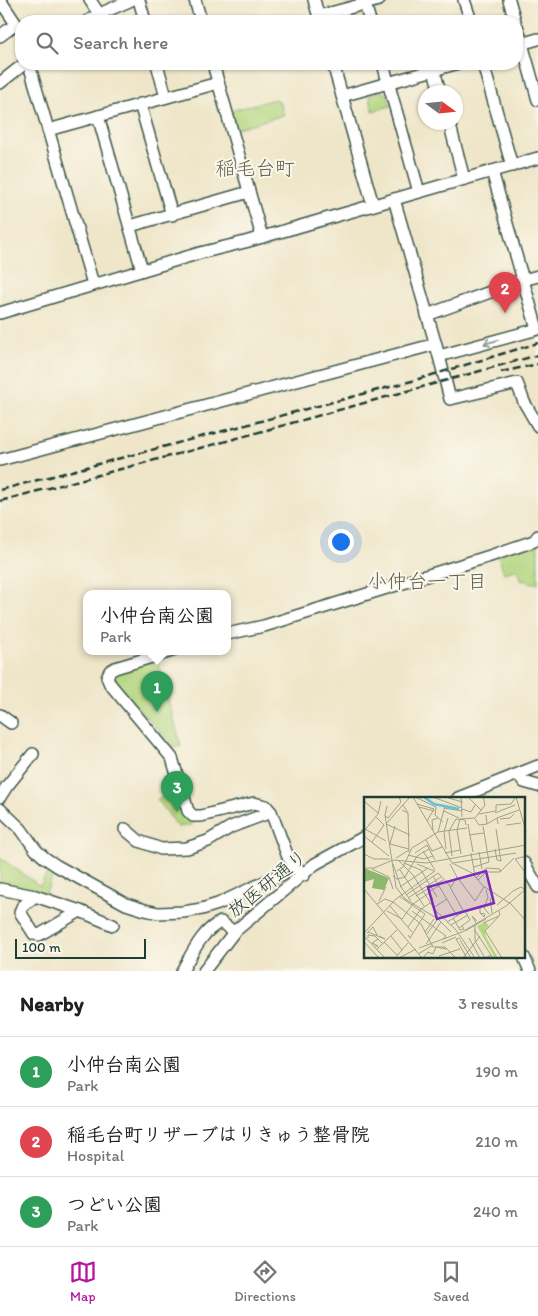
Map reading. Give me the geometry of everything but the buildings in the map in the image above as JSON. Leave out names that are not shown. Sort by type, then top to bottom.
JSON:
[{"type":"street","points":[[0,0],[15,22]]},
{"type":"street","points":[[90,0],[99,14],[131,0]]},
{"type":"street","points":[[139,0],[143,15]]},
{"type":"street","points":[[195,0],[199,15]]},
{"type":"street","points":[[314,0],[319,15]]},
{"type":"street","points":[[332,15],[379,0]]},
{"type":"street","points":[[464,0],[469,15]]},
{"type":"street","points":[[509,0],[513,15]]},
{"type":"street","points":[[365,4],[368,15]]},
{"type":"street","points":[[0,36],[15,25]]},
{"type":"street","points":[[523,43],[538,39]]},
{"type":"street","points":[[523,56],[538,100]]},
{"type":"street","points":[[0,82],[16,70]]},
{"type":"street","points":[[31,70],[93,284]]},
{"type":"street","points":[[159,70],[166,96]]},
{"type":"street","points":[[215,70],[262,237]]},
{"type":"street","points":[[334,70],[373,205]]},
{"type":"street","points":[[385,70],[419,192]]},
{"type":"street","points":[[342,96],[434,70],[438,85]]},
{"type":"street","points":[[485,70],[512,166]]},
{"type":"street","points":[[48,130],[218,82]]},
{"type":"street","points":[[140,104],[172,214]]},
{"type":"street","points":[[98,116],[142,270]]},
{"type":"street","points":[[451,130],[464,178]]},
{"type":"street","points":[[0,313],[200,253],[538,158]]},
{"type":"street","points":[[0,460],[438,350],[537,329],[492,171]]},
{"type":"street","points":[[130,226],[249,192]]},
{"type":"street","points":[[394,199],[438,350],[450,399],[517,383],[524,402],[538,426]]},
{"type":"street","points":[[427,315],[538,276]]},
{"type":"street","points":[[231,633],[264,626],[490,556],[534,541],[538,536]]},
{"type":"street","points":[[0,809],[21,830],[36,850],[57,866],[126,904],[158,913],[202,909],[300,871],[288,857],[266,806],[254,803],[201,816],[193,816],[188,811],[172,758],[110,684],[107,677],[110,671],[115,668],[159,655]]},
{"type":"street","points":[[0,715],[11,722]]},
{"type":"street","points":[[0,797],[33,754]]},
{"type":"street","points":[[464,797],[483,794],[538,766]]},
{"type":"street","points":[[519,775],[524,782],[538,786]]},
{"type":"street","points":[[125,829],[139,841],[161,849],[187,848],[208,840],[231,827],[270,812]]},
{"type":"street","name":"放医研通り","points":[[204,971],[234,932],[300,871],[364,837]]},
{"type":"street","points":[[526,866],[538,887]]},
{"type":"street","points":[[0,888],[35,896],[80,911],[112,926]]},
{"type":"street","points":[[35,896],[22,906],[20,912],[36,935],[80,911]]},
{"type":"street","points":[[182,971],[201,938],[212,926],[221,922],[234,932]]},
{"type":"street","points":[[524,958],[530,971]]},
{"type":"green space","points":[[381,91],[388,95],[391,106],[373,111],[369,95]]},
{"type":"green space","points":[[275,99],[280,103],[284,115],[234,129],[231,115],[233,110]]},
{"type":"green space","points":[[538,541],[538,584],[521,580],[518,569],[504,573],[498,555]]},
{"type":"green space","points":[[157,658],[181,746],[174,748],[112,678],[115,671]]},
{"type":"green space","points":[[181,792],[192,825],[178,827],[157,799]]},
{"type":"green space","points":[[0,858],[40,886],[50,868],[55,872],[44,897],[0,887]]},
{"type":"railway","points":[[0,490],[412,381],[538,343]]},
{"type":"railway","points":[[0,501],[538,355]]},
{"type":"railway","points":[[501,372],[538,364]]},
{"type":"place","name":"稲毛台町リザーブはりきゅう整骨院","points":[[505,313]]},
{"type":"place","name":"小仲台南公園","points":[[157,712]]},
{"type":"place","name":"つどい公園","points":[[177,812]]},
{"type":"district","name":"稲毛台町","points":[[255,168]]},
{"type":"district","name":"小仲台一丁目","points":[[427,581]]}]
